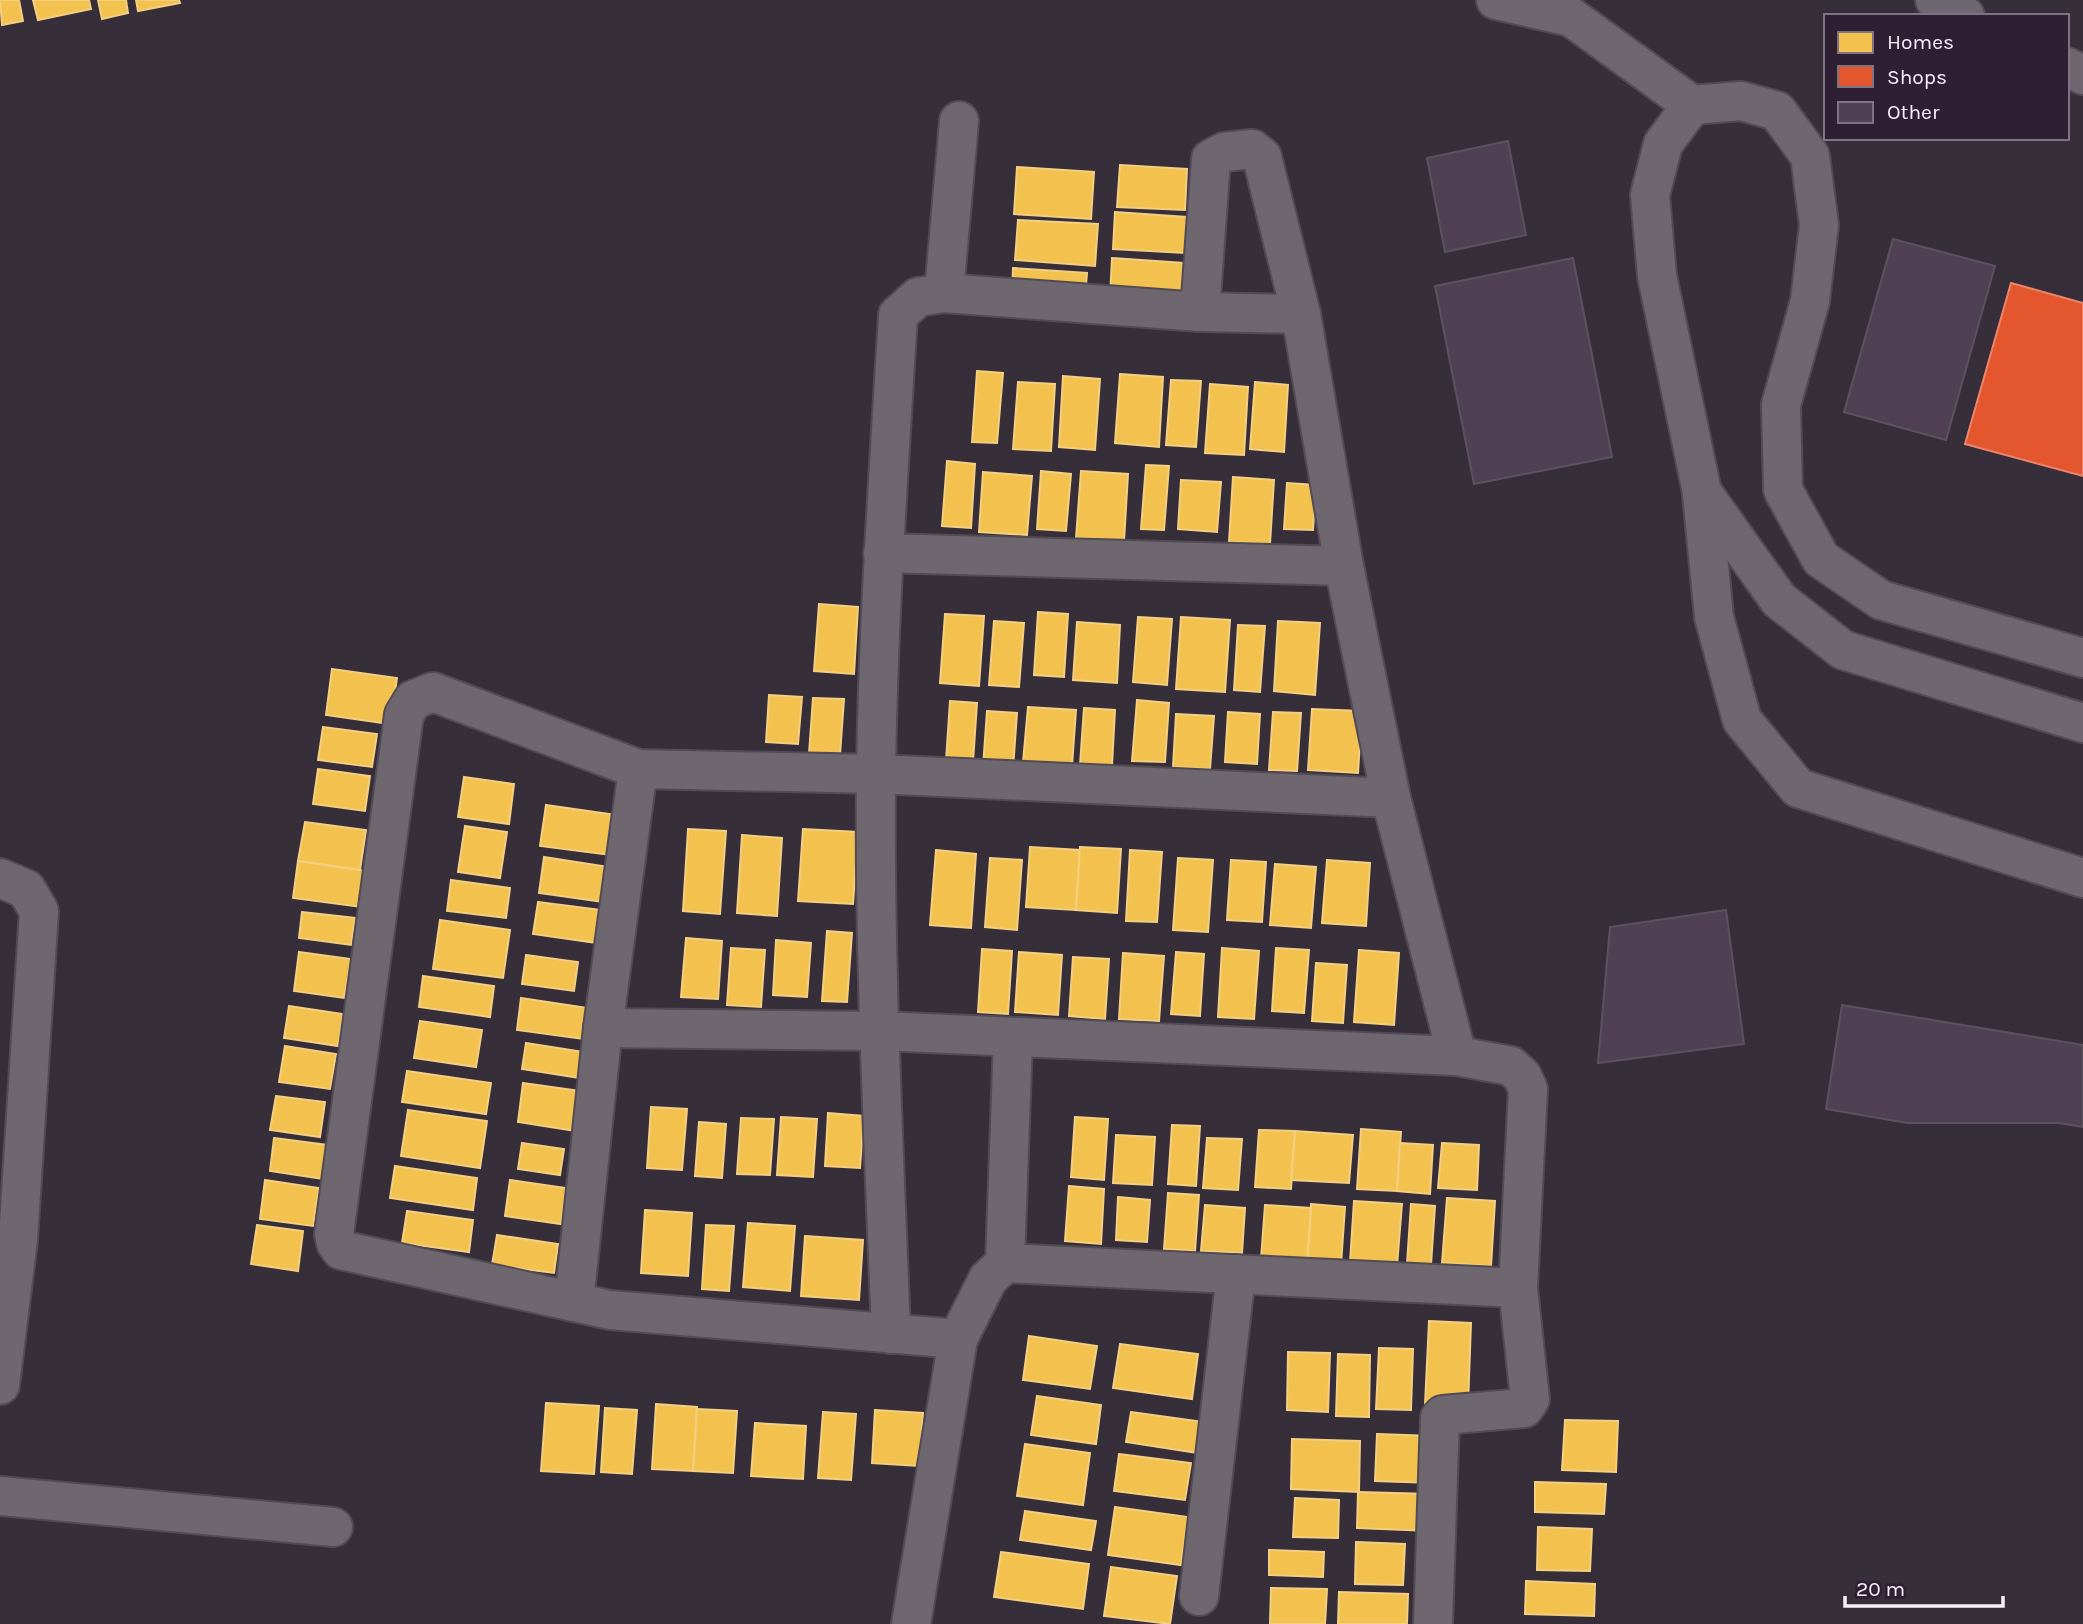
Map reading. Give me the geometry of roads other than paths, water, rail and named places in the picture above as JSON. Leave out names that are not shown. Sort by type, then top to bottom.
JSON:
[{"type":"street","points":[[1496,0],[1571,17],[1692,105],[1741,101],[1777,111],[1810,156],[1819,225],[1810,301],[1781,405],[1783,490],[1821,559],[1881,600],[2083,658]]},
{"type":"street","points":[[1935,0],[1961,14]]},
{"type":"street","points":[[1692,105],[1663,144],[1650,195],[1657,275],[1702,492],[1714,617],[1742,720],[1798,788],[2083,878]]},
{"type":"street","points":[[944,293],[959,121]]},
{"type":"street","points":[[1200,312],[1210,159],[1224,152],[1251,149],[1262,157],[1301,314],[1314,400],[1391,798],[1457,1056]]},
{"type":"street","points":[[891,1334],[880,1031],[876,774],[883,553],[898,315],[918,297],[944,293],[1200,312],[1301,314]]},
{"type":"street","points":[[1702,492],[1779,600],[1843,650],[2083,723]]},
{"type":"street","points":[[883,553],[1345,566]]},
{"type":"street","points":[[958,1339],[610,1310],[341,1250],[335,1242],[334,1234],[404,715],[413,700],[433,692],[638,769],[876,774],[1391,798]]},
{"type":"street","points":[[574,1302],[603,1028],[638,769]]},
{"type":"street","points":[[0,878],[26,889],[39,911],[18,1240],[0,1385]]},
{"type":"street","points":[[603,1028],[880,1031],[1457,1056],[1511,1066],[1528,1089],[1518,1288],[1530,1399],[1524,1408],[1443,1415],[1440,1418],[1433,1624]]},
{"type":"street","points":[[911,1624],[958,1339],[988,1279],[1005,1263],[1013,1038]]},
{"type":"street","points":[[1005,1263],[1518,1288]]},
{"type":"street","points":[[1199,1596],[1236,1274]]},
{"type":"street","points":[[0,1496],[333,1527]]}]
